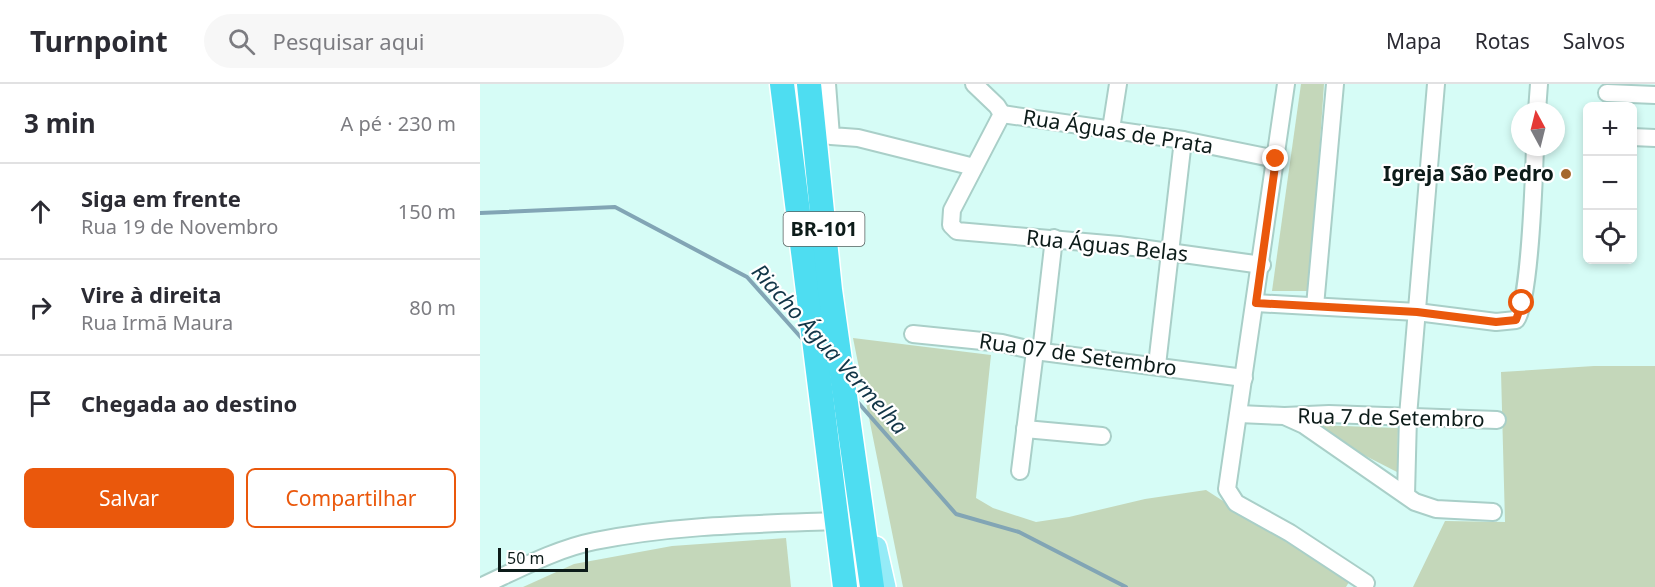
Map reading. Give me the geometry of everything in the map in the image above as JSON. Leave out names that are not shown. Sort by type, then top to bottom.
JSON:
[{"type":"highway","name":"BR-101","points":[[782,84],[845,587]]},
{"type":"highway","name":"BR-101","points":[[809,84],[843,384],[872,587]]},
{"type":"main road","points":[[854,454],[885,587]]},
{"type":"main road","points":[[838,587],[840,549]]},
{"type":"street","points":[[827,84],[831,136],[858,138],[974,167],[1002,114]]},
{"type":"street","name":"Rua Águas de Prata","points":[[974,84],[997,106],[1002,114],[1183,140],[1276,159]]},
{"type":"street","points":[[1111,129],[1118,84]]},
{"type":"street","points":[[1286,84],[1262,265],[1227,489],[1236,503],[1290,533],[1366,583]]},
{"type":"street","points":[[1315,306],[1335,84]]},
{"type":"street","points":[[1406,495],[1408,416],[1436,84]]},
{"type":"street","points":[[1538,102],[1539,84]]},
{"type":"street","points":[[1607,95],[1655,95]]},
{"type":"street","points":[[1637,136],[1655,138]]},
{"type":"street","points":[[1157,365],[1172,251],[1183,140]]},
{"type":"street","points":[[1256,303],[1417,312],[1496,322],[1516,320],[1521,311],[1525,287],[1534,156]]},
{"type":"street","name":"Rua Águas Belas","points":[[974,167],[952,210],[951,225],[953,228],[973,233],[1054,238],[1172,251],[1262,265]]},
{"type":"street","points":[[1020,471],[1054,238]]},
{"type":"street","name":"Rua 07 de Setembro","points":[[913,334],[1002,343],[1038,352],[1157,365],[1244,378]]},
{"type":"street","name":"Rua 7 de Setembro","points":[[1239,414],[1284,416],[1329,414],[1497,420]]},
{"type":"street","points":[[1284,416],[1304,425],[1415,502],[1436,509],[1493,512]]},
{"type":"street","points":[[1025,429],[1102,436]]},
{"type":"street","points":[[480,587],[549,556],[593,542],[678,529],[836,521]]},
{"type":"green space","points":[[1301,84],[1324,84],[1310,291],[1272,291]]},
{"type":"green space","points":[[853,338],[991,355],[976,498],[993,508],[1036,522],[1069,517],[1145,499],[1206,490],[1349,582],[1346,587],[903,587]]},
{"type":"green space","points":[[1594,366],[1655,366],[1655,587],[1413,587],[1445,521],[1505,522],[1501,372]]},
{"type":"green space","points":[[1316,425],[1398,428],[1397,472],[1354,450]]},
{"type":"green space","points":[[786,538],[791,587],[523,587],[574,564],[672,546]]},
{"type":"waterway","name":"Riacho Água Vermelha","points":[[480,213],[615,207],[747,277],[805,342]]},
{"type":"waterway","name":"Riacho Água Vermelha","points":[[855,399],[956,514],[1019,532],[1126,587]]},
{"type":"place","name":"Igreja São Pedro","points":[[1566,174]]},
{"type":"route","points":[[1276,159],[1256,303],[1417,312],[1496,322],[1516,320],[1519,317],[1522,303]]}]
